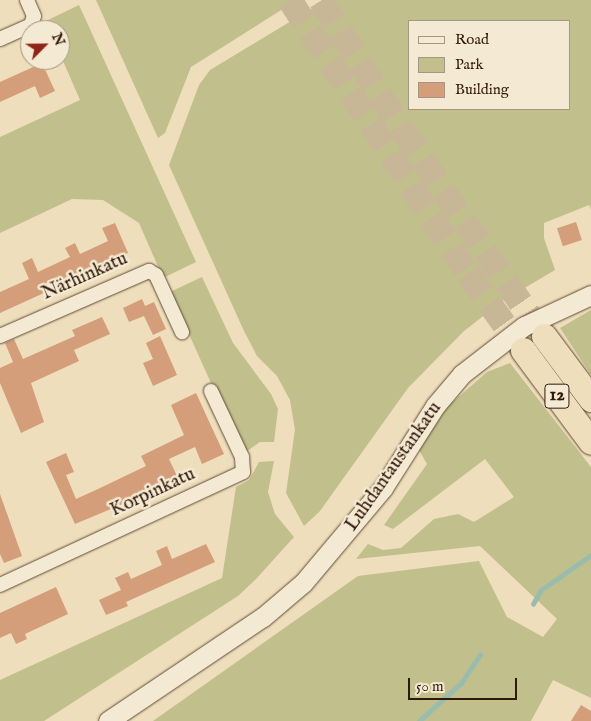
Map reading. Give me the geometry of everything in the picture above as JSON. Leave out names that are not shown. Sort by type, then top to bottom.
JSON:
[{"type":"highway","name":"12","points":[[544,336],[591,399]]},
{"type":"highway","name":"12","points":[[523,350],[591,442]]},
{"type":"street","points":[[0,39],[31,25],[34,16],[27,0]]},
{"type":"street","name":"Närhinkatu","points":[[0,336],[149,271],[156,275],[182,332]]},
{"type":"street","name":"Luhdantaustankatu","points":[[108,721],[263,617],[303,583],[383,488],[435,406],[462,374],[524,326],[591,296]]},
{"type":"street","name":"Korpinkatu","points":[[0,585],[243,472],[242,458],[211,391]]},
{"type":"green space","points":[[96,0],[297,0],[191,67],[165,133],[158,138]]},
{"type":"green space","points":[[326,0],[591,0],[591,209],[589,205],[544,223],[544,238],[555,270],[504,300],[464,331],[408,388],[320,511],[304,526],[286,493],[295,430],[290,400],[277,376],[257,356],[244,331],[169,165],[199,85],[210,70]]},
{"type":"green space","points":[[79,5],[196,262],[163,278],[139,223],[103,200],[72,199],[0,233],[0,137],[80,100],[67,70],[70,70],[70,20],[48,20]]},
{"type":"green space","points":[[202,277],[233,343],[271,394],[278,409],[274,442],[260,442],[243,454],[170,292]]},
{"type":"green space","points":[[591,310],[591,375],[560,328]]},
{"type":"green space","points":[[510,363],[591,467],[591,698],[553,680],[531,721],[153,721],[358,576],[479,561],[507,617],[543,637],[557,619],[480,546],[356,559],[368,544],[383,550],[401,548],[434,519],[458,514],[474,522],[514,497],[485,459],[393,529],[384,525],[427,464],[419,450],[447,407],[487,372]]},
{"type":"green space","points":[[274,461],[268,492],[275,514],[294,537],[256,579],[238,596],[44,721],[0,721],[0,680],[222,578],[236,487],[249,480],[259,462]]},
{"type":"building","points":[[27,70],[45,70],[55,91],[40,98],[35,86],[0,102],[0,82]]},
{"type":"building","points":[[576,222],[582,240],[563,246],[557,228]]},
{"type":"building","points":[[115,223],[128,253],[88,271],[92,279],[82,284],[79,277],[0,313],[0,292],[29,279],[22,263],[32,258],[38,272],[70,257],[65,248],[75,243],[80,254],[108,241],[102,228]]},
{"type":"building","points":[[142,299],[145,306],[154,302],[166,329],[153,335],[144,316],[129,322],[123,308]]},
{"type":"building","points":[[102,317],[110,334],[74,350],[79,361],[31,383],[44,422],[21,433],[0,383],[0,368],[13,362],[5,343],[14,339],[23,359],[75,336],[72,330]]},
{"type":"building","points":[[160,336],[177,375],[153,386],[143,363],[153,359],[146,343]]},
{"type":"building","points":[[196,393],[224,454],[202,464],[195,447],[169,459],[177,476],[141,492],[142,496],[75,524],[46,462],[66,453],[74,472],[66,475],[76,499],[98,489],[146,466],[141,456],[184,435],[171,405]]},
{"type":"building","points":[[0,494],[22,556],[4,563],[0,554]]},
{"type":"building","points":[[206,544],[215,562],[126,602],[128,606],[106,615],[99,600],[121,590],[115,578],[128,572],[131,579],[162,565],[156,551],[167,546],[172,559]]},
{"type":"building","points":[[56,587],[68,614],[25,634],[27,639],[16,644],[11,633],[0,638],[0,613]]},
{"type":"building","points":[[581,705],[591,711],[591,721],[571,721]]},
{"type":"waterway","points":[[533,604],[541,590],[591,555]]},
{"type":"waterway","points":[[419,721],[461,683],[480,655]]},
{"type":"tunnel","points":[[290,0],[468,273],[523,350]]},
{"type":"tunnel","points":[[321,0],[402,129],[544,336]]}]
